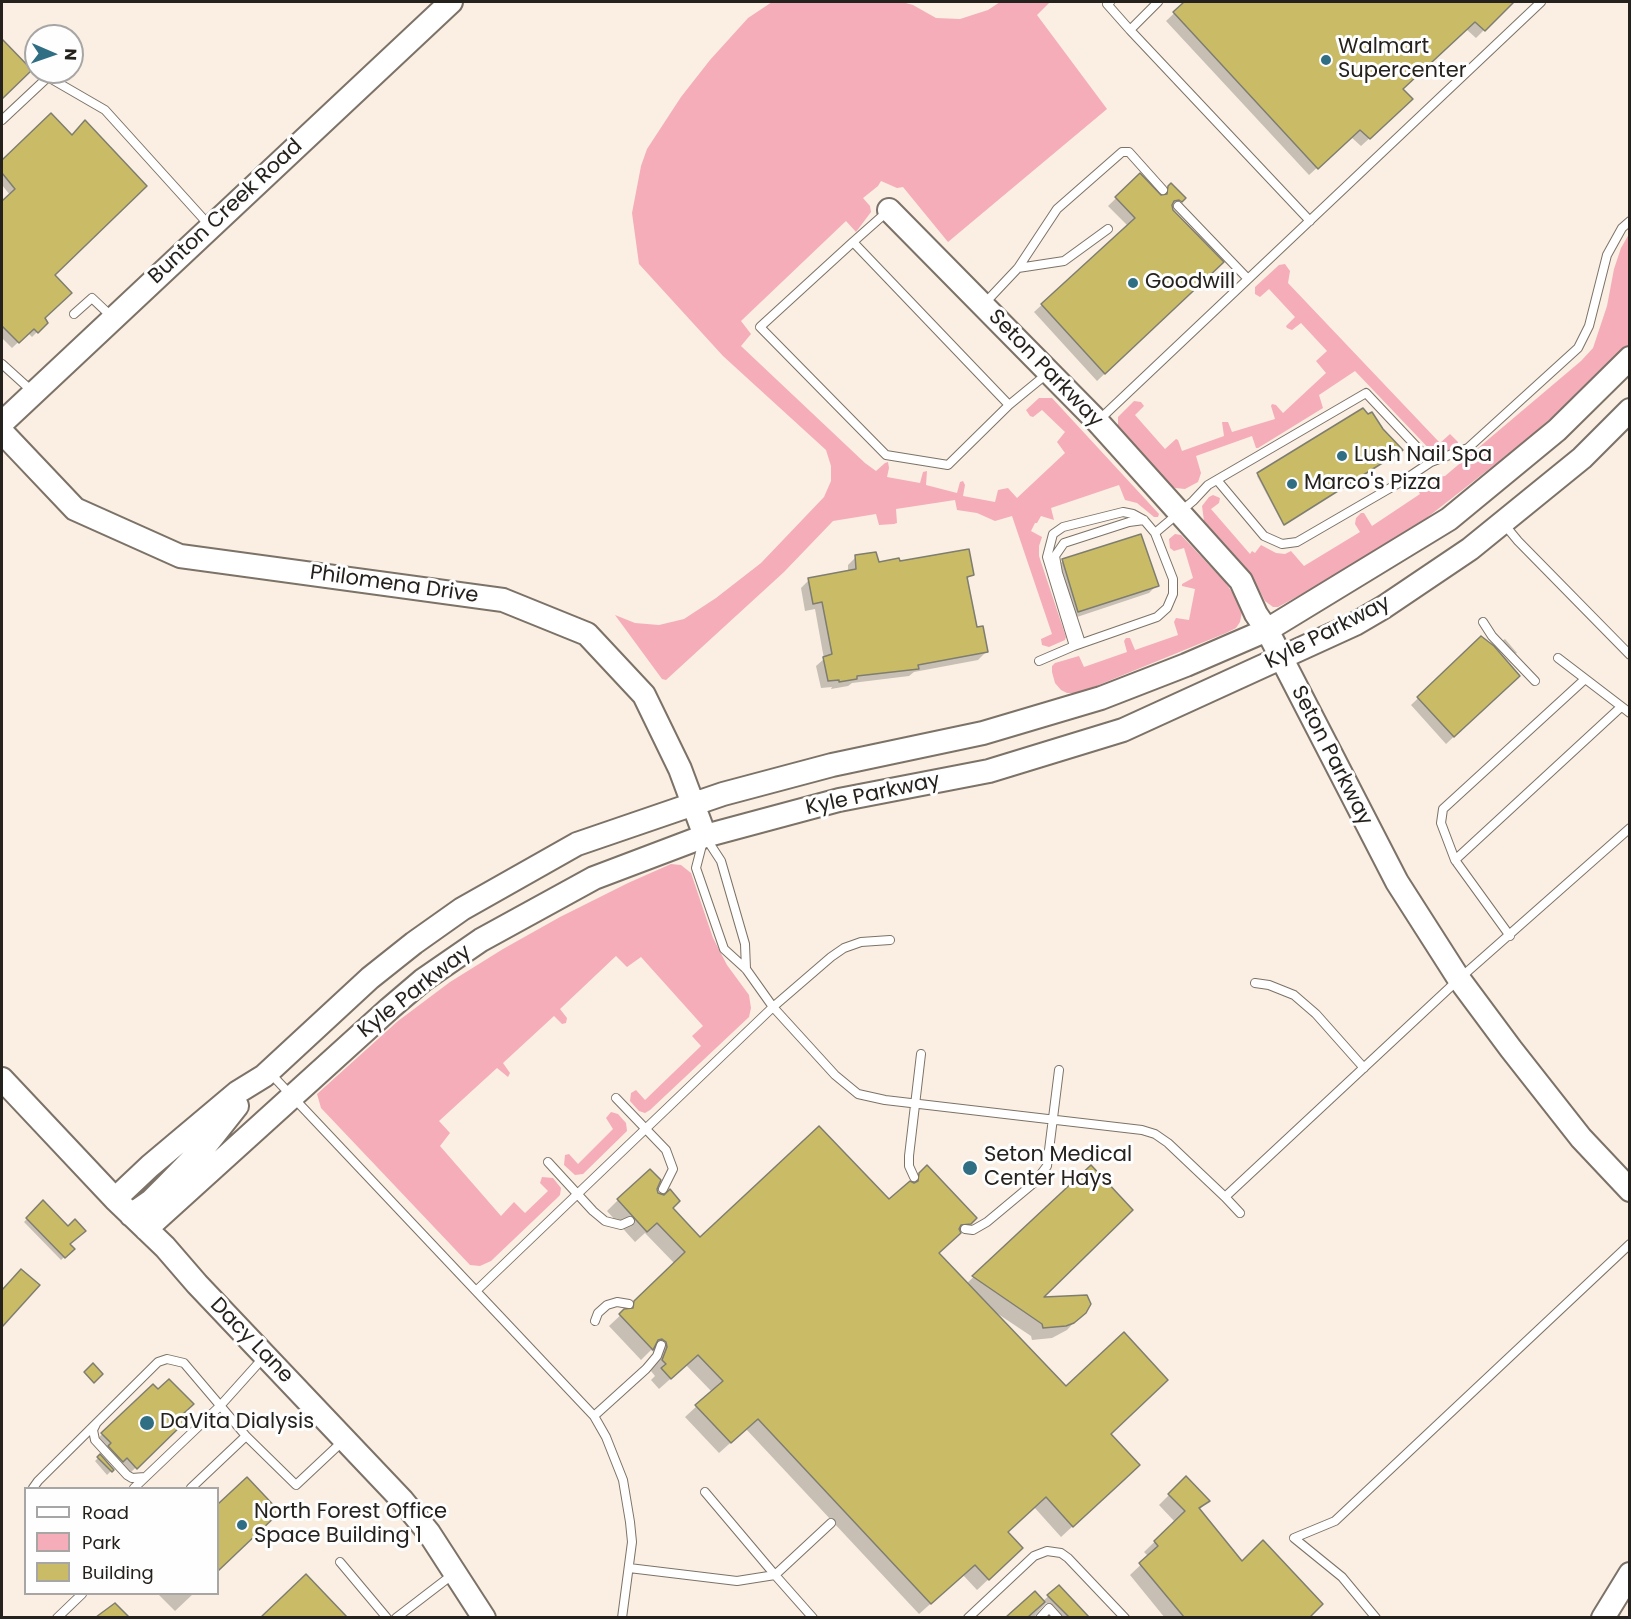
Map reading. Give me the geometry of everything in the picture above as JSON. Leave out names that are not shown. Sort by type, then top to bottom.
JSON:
[{"type":"street","name":"Bunton Creek Road","points":[[2,423],[451,2]]},
{"type":"street","name":"Seton Parkway","points":[[889,210],[1097,421],[1241,581],[1256,614],[1267,630],[1397,882],[1459,979],[1510,1049],[1581,1138],[1629,1190]]},
{"type":"street","name":"Kyle Parkway","points":[[131,1214],[151,1201],[202,1149],[230,1113],[252,1092],[266,1074],[370,978],[462,909],[578,844],[693,802],[832,765],[983,733],[1068,708],[1101,698],[1186,665],[1267,630],[1449,519],[1557,430],[1629,358]]},
{"type":"street","name":"Kyle Parkway","points":[[131,1214],[293,1096],[423,980],[481,940],[594,878],[705,836],[839,800],[989,771],[1112,733],[1281,658],[1355,624],[1470,549],[1582,458],[1629,410]]},
{"type":"street","name":"Philomena Drive","points":[[2,432],[75,509],[180,556],[503,600],[587,634],[644,695],[680,769],[705,836]]},
{"type":"street","name":"Dacy Lane","points":[[2,1078],[402,1500],[429,1533],[484,1617]]},
{"type":"street","points":[[1603,1617],[1629,1574]]},
{"type":"lane","points":[[1110,2],[1107,4],[1130,30],[1310,221]]},
{"type":"lane","points":[[1130,30],[1158,2]]},
{"type":"lane","points":[[1097,421],[1541,2]]},
{"type":"lane","points":[[2,120],[48,77],[105,110],[210,226]]},
{"type":"lane","points":[[983,305],[1018,268],[1057,209],[1122,152],[1129,152],[1163,190]]},
{"type":"lane","points":[[1178,206],[1248,279]]},
{"type":"lane","points":[[889,210],[760,327],[886,455],[948,465],[1009,405],[1049,372]]},
{"type":"lane","points":[[1217,480],[1264,536],[1282,544],[1297,542],[1431,462],[1468,448],[1578,348],[1589,326],[1607,255],[1622,228],[1629,221]]},
{"type":"lane","points":[[1018,268],[1064,261],[1108,228]]},
{"type":"lane","points":[[853,242],[1009,405]]},
{"type":"lane","points":[[74,314],[92,298],[113,318]]},
{"type":"lane","points":[[2,364],[34,393]]},
{"type":"lane","points":[[1155,533],[1208,485],[1366,393],[1431,462]]},
{"type":"lane","points":[[1039,661],[1077,644],[1157,617],[1167,608],[1173,594],[1173,579],[1155,533],[1144,519],[1123,512],[1063,527],[1053,534],[1047,557],[1077,644]]},
{"type":"lane","points":[[1077,644],[1055,556],[1064,543],[1144,519]]},
{"type":"lane","points":[[1503,522],[1518,541],[1629,655]]},
{"type":"lane","points":[[1483,622],[1492,636],[1534,681]]},
{"type":"lane","points":[[1558,658],[1629,713]]},
{"type":"lane","points":[[1510,936],[1455,860],[1441,823],[1443,809],[1584,680]]},
{"type":"lane","points":[[1455,860],[1621,707]]},
{"type":"lane","points":[[1225,1197],[1459,979],[1629,828]]},
{"type":"lane","points":[[705,836],[696,868],[724,949],[746,969],[773,1007],[834,1075],[852,1090],[871,1098],[1124,1127],[1155,1134],[1180,1152],[1240,1213]]},
{"type":"lane","points":[[705,836],[721,861],[746,944],[746,969]]},
{"type":"lane","points":[[476,1291],[773,1007],[831,957],[844,948],[861,942],[890,940]]},
{"type":"lane","points":[[1255,983],[1269,985],[1294,994],[1316,1014],[1364,1068]]},
{"type":"lane","points":[[914,1177],[909,1166],[909,1156],[921,1054]]},
{"type":"lane","points":[[965,1229],[973,1230],[987,1222],[1042,1174],[1050,1158],[1059,1070]]},
{"type":"lane","points":[[266,1074],[293,1096],[594,1416],[606,1437],[622,1480],[630,1522],[632,1542],[622,1617]]},
{"type":"lane","points":[[616,1098],[664,1148],[671,1161],[673,1169],[663,1189]]},
{"type":"lane","points":[[548,1162],[592,1211],[605,1221],[621,1225],[630,1221]]},
{"type":"lane","points":[[1376,1617],[1342,1578],[1294,1538],[1335,1521],[1629,1244]]},
{"type":"lane","points":[[595,1321],[598,1313],[607,1305],[617,1302],[629,1304]]},
{"type":"lane","points":[[594,1416],[641,1373],[657,1356],[661,1346]]},
{"type":"lane","points":[[135,1487],[220,1406],[265,1356]]},
{"type":"lane","points":[[34,1487],[158,1362],[167,1359],[184,1363],[246,1436],[296,1485],[345,1440]]},
{"type":"lane","points":[[96,1422],[93,1430],[95,1440],[127,1475],[132,1478],[146,1476]]},
{"type":"lane","points":[[192,1487],[246,1436]]},
{"type":"lane","points":[[705,1492],[813,1617]]},
{"type":"lane","points":[[629,1568],[737,1581],[775,1575],[831,1523]]},
{"type":"lane","points":[[968,1617],[1034,1556],[1054,1551],[1061,1553],[1076,1564],[1125,1617]]},
{"type":"lane","points":[[340,1562],[387,1617]]},
{"type":"lane","points":[[396,1617],[456,1572]]},
{"type":"lane","points":[[57,1617],[80,1595]]},
{"type":"lane","points":[[1040,1617],[1049,1608],[1058,1617]]},
{"type":"green space","points":[[772,2],[902,2],[913,5],[936,18],[960,19],[988,10],[1000,2],[1050,2],[1037,15],[1107,109],[948,242],[903,187],[897,188],[881,181],[863,198],[870,206],[871,212],[856,232],[846,221],[741,321],[751,334],[741,346],[865,463],[876,471],[888,462],[887,477],[920,483],[923,472],[927,471],[926,485],[957,493],[960,482],[963,481],[965,485],[963,496],[995,502],[998,490],[1008,488],[1017,498],[1065,453],[1057,442],[1065,432],[1042,410],[1033,417],[1026,410],[1039,398],[1052,398],[1159,514],[1158,517],[1154,517],[1137,503],[1125,500],[1119,485],[1051,508],[1054,520],[1041,516],[1035,523],[1031,531],[1042,537],[1039,556],[1066,637],[1065,640],[1049,647],[1042,645],[1041,639],[1052,634],[1012,516],[995,521],[977,513],[957,510],[955,500],[896,509],[897,523],[894,524],[879,525],[876,514],[833,521],[784,572],[666,680],[662,679],[615,615],[635,623],[659,625],[684,619],[716,598],[761,563],[824,497],[831,481],[831,466],[826,450],[723,356],[639,264],[632,213],[641,166],[647,149],[681,97],[710,60],[748,18]]},
{"type":"green space","points":[[1629,234],[1629,345],[1620,355],[1530,437],[1424,520],[1368,558],[1278,607],[1273,607],[1265,601],[1249,571],[1204,521],[1202,506],[1209,497],[1213,495],[1220,498],[1219,503],[1211,509],[1250,554],[1252,551],[1255,553],[1261,545],[1276,553],[1285,554],[1291,551],[1304,566],[1360,532],[1355,524],[1356,518],[1361,513],[1364,513],[1372,526],[1420,494],[1415,480],[1445,476],[1581,361],[1593,348],[1607,306],[1614,269],[1621,248]]},
{"type":"green space","points":[[1285,264],[1290,271],[1288,283],[1440,443],[1450,434],[1458,442],[1457,446],[1441,457],[1437,457],[1355,371],[1319,395],[1323,408],[1258,448],[1252,436],[1196,456],[1201,473],[1198,482],[1185,489],[1170,485],[1124,436],[1118,426],[1118,417],[1134,401],[1141,402],[1144,406],[1135,415],[1165,449],[1176,439],[1182,451],[1224,436],[1222,422],[1228,422],[1232,432],[1275,419],[1272,404],[1283,413],[1326,373],[1316,361],[1327,351],[1301,323],[1292,330],[1287,328],[1286,326],[1295,317],[1269,289],[1260,297],[1255,294],[1255,287],[1279,265]]},
{"type":"green space","points":[[1175,534],[1181,535],[1225,582],[1236,598],[1242,612],[1236,628],[1079,693],[1067,693],[1061,690],[1055,683],[1052,672],[1052,666],[1055,663],[1079,656],[1084,667],[1127,652],[1124,641],[1126,638],[1130,638],[1135,650],[1178,635],[1174,622],[1176,618],[1189,620],[1195,589],[1182,586],[1193,578],[1184,548],[1174,551],[1170,548],[1169,539]]},
{"type":"green space","points":[[671,864],[681,865],[691,873],[713,938],[727,965],[749,995],[751,1008],[749,1017],[650,1110],[645,1113],[639,1111],[630,1101],[631,1093],[636,1090],[645,1100],[701,1046],[692,1036],[703,1026],[641,957],[627,967],[616,956],[560,1009],[567,1018],[566,1023],[562,1024],[554,1016],[503,1063],[510,1073],[508,1077],[497,1068],[439,1121],[450,1133],[440,1146],[501,1216],[514,1202],[525,1213],[548,1191],[540,1183],[542,1177],[553,1178],[561,1188],[560,1195],[491,1261],[480,1266],[470,1265],[321,1108],[317,1094],[398,1021],[450,982],[560,917]]},
{"type":"green space","points":[[611,1112],[618,1114],[626,1123],[627,1131],[583,1174],[575,1175],[564,1165],[565,1155],[569,1154],[578,1164],[613,1129],[606,1118]]},
{"type":"building","name":"Walmart Supercenter","points":[[1184,2],[1514,2],[1485,31],[1475,22],[1403,89],[1413,99],[1370,139],[1360,130],[1318,169],[1173,12]]},
{"type":"building","points":[[2,39],[24,62],[24,78],[2,99]]},
{"type":"building","points":[[51,113],[72,135],[85,120],[147,186],[55,275],[72,293],[45,318],[48,323],[38,333],[34,329],[19,343],[2,326],[2,201],[15,189],[2,173],[2,160]]},
{"type":"building","name":"Goodwill","points":[[1140,173],[1161,195],[1167,194],[1171,183],[1186,198],[1182,202],[1174,201],[1173,210],[1224,262],[1105,374],[1041,304],[1135,218],[1115,197]]},
{"type":"building","points":[[1363,408],[1368,414],[1372,412],[1383,429],[1403,450],[1284,525],[1257,473]]},
{"type":"building","points":[[1141,534],[1159,586],[1078,612],[1062,559]]},
{"type":"building","points":[[969,549],[974,575],[967,577],[977,627],[983,626],[988,652],[918,665],[919,669],[857,676],[857,679],[839,682],[839,680],[828,681],[823,657],[832,654],[822,602],[813,604],[808,578],[856,569],[855,555],[876,552],[879,562],[899,558],[900,561]]},
{"type":"building","points":[[1481,636],[1494,646],[1520,676],[1454,737],[1417,697]]},
{"type":"building","name":"Seton Medical Center Hays","points":[[819,1126],[889,1199],[910,1181],[914,1183],[918,1181],[919,1173],[927,1165],[977,1218],[971,1224],[961,1225],[959,1229],[961,1233],[939,1253],[1066,1386],[1124,1332],[1168,1380],[1111,1434],[1140,1465],[1073,1527],[1046,1497],[1008,1532],[1023,1548],[989,1580],[975,1565],[931,1604],[758,1419],[731,1443],[695,1405],[723,1381],[698,1355],[671,1379],[661,1368],[666,1364],[662,1360],[667,1347],[666,1342],[662,1339],[658,1340],[653,1350],[619,1314],[624,1309],[633,1308],[634,1301],[685,1252],[657,1223],[647,1232],[617,1199],[650,1169],[661,1180],[657,1189],[658,1193],[664,1195],[670,1189],[680,1201],[673,1208],[700,1237]]},
{"type":"building","points":[[1091,1165],[1133,1210],[1044,1297],[1087,1295],[1091,1304],[1086,1313],[1074,1323],[1066,1326],[1043,1328],[1042,1324],[972,1276]]},
{"type":"building","points":[[43,1200],[68,1226],[75,1219],[86,1231],[70,1244],[75,1249],[65,1258],[26,1218]]},
{"type":"building","points":[[21,1269],[40,1285],[2,1327],[2,1290]]},
{"type":"building","points":[[93,1363],[103,1374],[94,1383],[84,1372]]},
{"type":"building","points":[[169,1379],[194,1404],[183,1414],[188,1419],[137,1469],[127,1458],[123,1462],[108,1446],[111,1443],[101,1433],[153,1384],[158,1389]]},
{"type":"building","points":[[100,1454],[114,1470],[112,1472],[97,1457]]},
{"type":"building","points":[[1186,1476],[1210,1501],[1199,1508],[1242,1561],[1263,1540],[1323,1604],[1310,1617],[1184,1617],[1139,1563],[1158,1546],[1154,1541],[1185,1511],[1168,1494]]},
{"type":"building","name":"North Forest Office Space Building 1","points":[[247,1477],[280,1512],[219,1570],[219,1503]]},
{"type":"building","points":[[306,1574],[347,1617],[261,1617],[282,1597]]},
{"type":"building","points":[[1059,1585],[1089,1617],[1069,1617],[1047,1595]]},
{"type":"building","points":[[1035,1591],[1045,1602],[1028,1617],[1006,1617]]},
{"type":"building","points":[[115,1603],[129,1617],[96,1617]]},
{"type":"place","name":"Walmart Supercenter","points":[[1326,60]]},
{"type":"place","name":"Goodwill","points":[[1133,283]]},
{"type":"place","name":"Lush Nail Spa","points":[[1342,456]]},
{"type":"place","name":"Marco's Pizza","points":[[1292,484]]},
{"type":"place","name":"Seton Medical Center Hays","points":[[970,1168]]},
{"type":"place","name":"DaVita Dialysis","points":[[147,1423]]},
{"type":"place","name":"North Forest Office Space Building 1","points":[[242,1525]]}]
